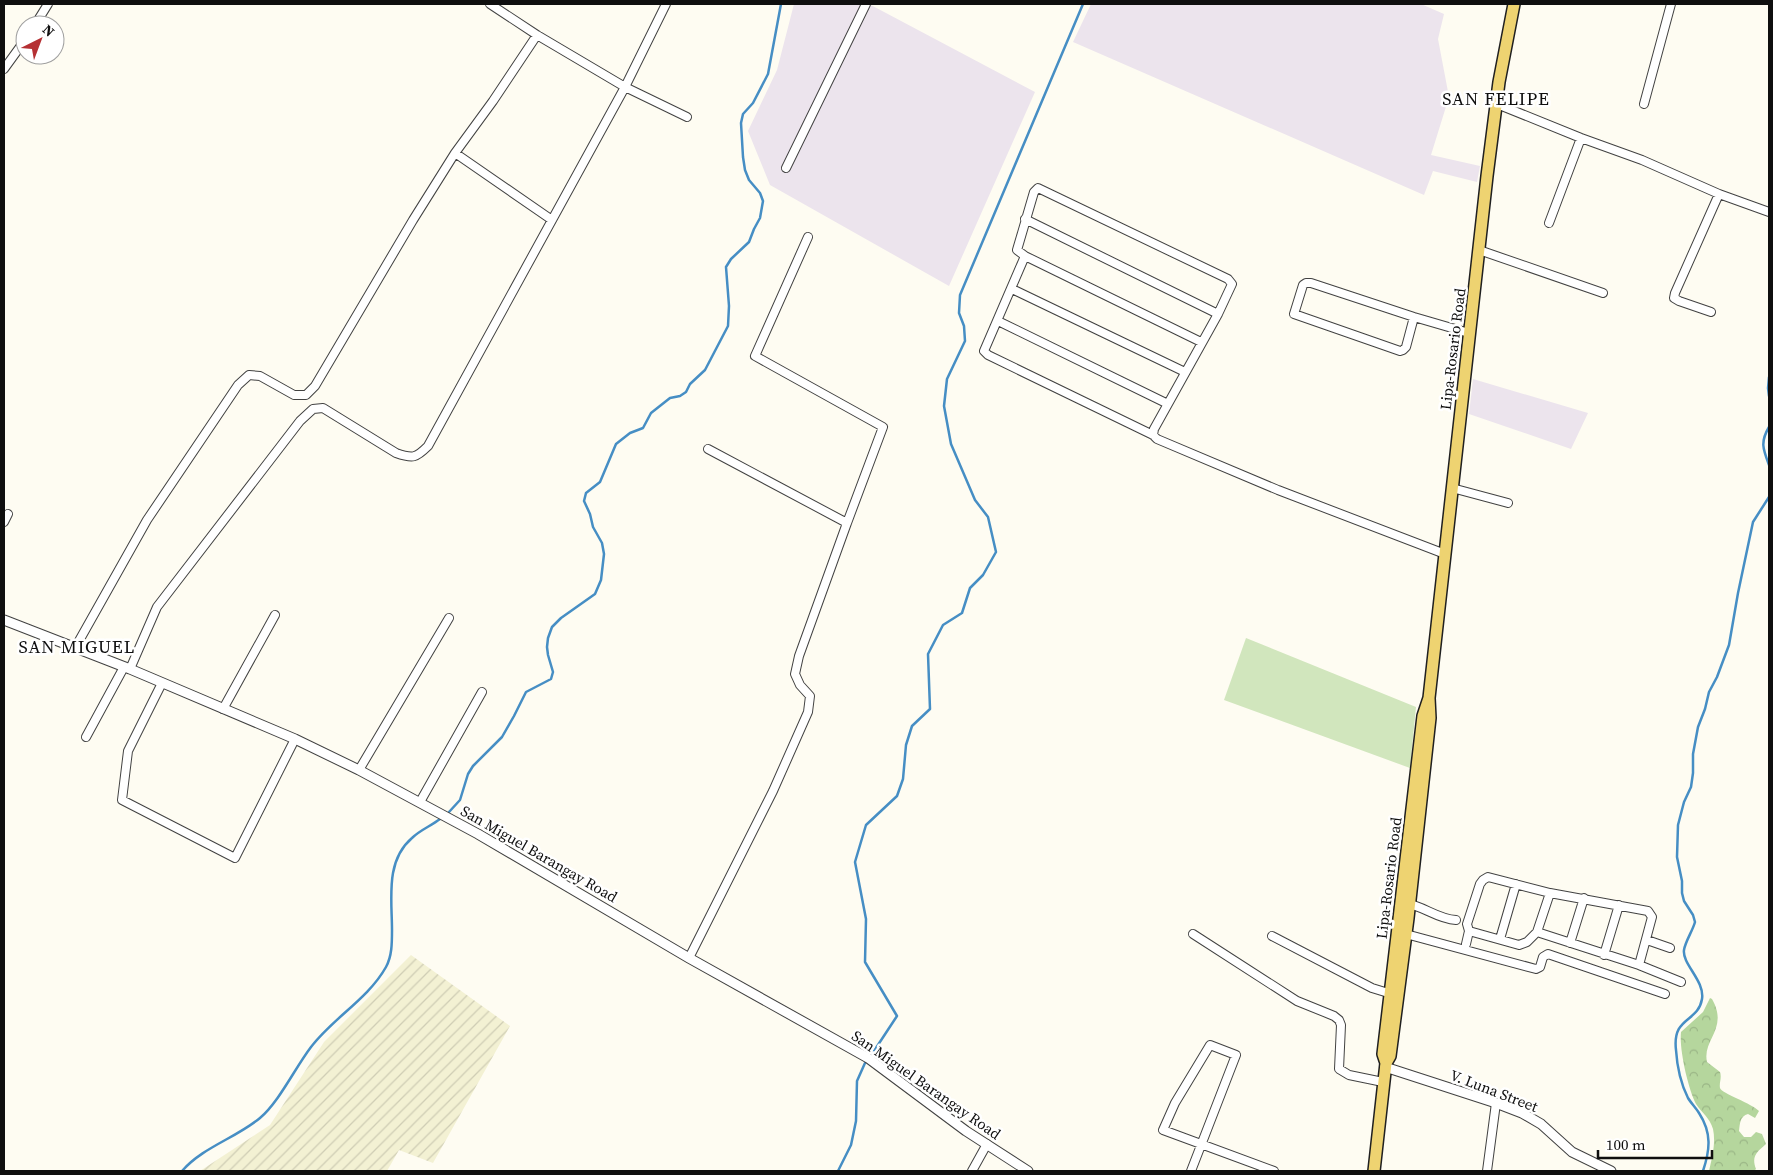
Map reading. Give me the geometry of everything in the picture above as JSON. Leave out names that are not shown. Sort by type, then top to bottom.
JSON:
[{"type":"main road","name":"Lipa-Rosario Road","points":[[1374,1171],[1384,1082],[1385,1065],[1383,1054],[1402,933],[1430,718],[1429,698],[1469,333],[1497,104],[1514,4]]},
{"type":"street","points":[[41,15],[48,4]]},
{"type":"street","points":[[490,4],[537,35],[624,87],[687,117]]},
{"type":"street","points":[[86,737],[127,668],[157,607],[300,420],[313,409],[322,408],[396,453],[408,457],[418,456],[428,446],[624,87],[666,4]]},
{"type":"street","points":[[786,168],[866,4]]},
{"type":"street","points":[[1644,104],[1671,4]]},
{"type":"street","points":[[75,648],[147,520],[238,386],[249,375],[260,376],[294,395],[306,395],[315,386],[455,153],[493,101],[537,35]]},
{"type":"street","points":[[4,69],[15,54]]},
{"type":"street","points":[[1497,104],[1657,166],[1719,194],[1769,212]]},
{"type":"street","points":[[1549,223],[1582,138]]},
{"type":"street","points":[[455,153],[552,220]]},
{"type":"street","points":[[1153,435],[1154,429],[1218,314],[1232,284],[1228,279],[1043,190],[1038,188],[1034,192],[1017,250],[1025,256],[1201,342]]},
{"type":"street","points":[[1712,312],[1674,298],[1719,194]]},
{"type":"street","points":[[1025,219],[1218,314]]},
{"type":"street","points":[[689,958],[774,791],[808,712],[810,696],[800,685],[795,674],[799,656],[883,427],[755,356],[808,237]]},
{"type":"street","points":[[1479,250],[1603,293]]},
{"type":"street","points":[[1025,256],[984,351],[988,355],[1153,435],[1157,440],[1270,487],[1445,554]]},
{"type":"street","points":[[1414,317],[1406,347],[1400,351],[1294,314],[1303,285],[1312,283],[1469,333]]},
{"type":"street","points":[[1012,289],[1185,372]]},
{"type":"street","points":[[998,321],[1168,404]]},
{"type":"street","points":[[708,449],[847,523]]},
{"type":"street","points":[[1452,488],[1508,502]]},
{"type":"street","points":[[4,522],[8,514]]},
{"type":"street","points":[[223,709],[275,616]]},
{"type":"street","points":[[358,770],[449,618]]},
{"type":"street","name":"San Miguel Barangay Road","points":[[4,620],[127,668],[295,739],[420,802],[511,852],[689,958],[868,1058],[960,1126],[1028,1171]]},
{"type":"street","points":[[162,683],[128,751],[122,800],[235,858],[295,739]]},
{"type":"street","points":[[420,802],[482,692]]},
{"type":"street","points":[[1466,944],[1468,928],[1480,884],[1488,877],[1550,893],[1619,904],[1648,911],[1652,917],[1647,940],[1638,965]]},
{"type":"street","points":[[1500,939],[1516,884]]},
{"type":"street","points":[[1405,903],[1449,916],[1468,928],[1522,944],[1537,932],[1550,893]]},
{"type":"street","points":[[1570,943],[1584,898]]},
{"type":"street","points":[[1604,954],[1619,904]]},
{"type":"street","points":[[1537,932],[1638,965],[1682,982]]},
{"type":"street","points":[[1402,933],[1536,969],[1540,967],[1543,957],[1548,954],[1665,994]]},
{"type":"street","points":[[1193,934],[1297,1001],[1334,1016],[1341,1025],[1340,1069],[1349,1075],[1384,1082]]},
{"type":"street","points":[[1272,936],[1372,988],[1393,993]]},
{"type":"street","points":[[1647,940],[1670,948]]},
{"type":"street","points":[[1191,1171],[1200,1144],[1236,1055],[1210,1045],[1175,1103],[1163,1130],[1200,1144],[1274,1171]]},
{"type":"street","name":"V. Luna Street","points":[[1385,1065],[1496,1103],[1532,1118],[1572,1152],[1611,1171]]},
{"type":"street","points":[[1487,1171],[1496,1103]]},
{"type":"street","points":[[972,1171],[987,1144]]},
{"type":"shaded area","points":[[794,4],[869,4],[1035,92],[949,286],[770,185],[748,131],[777,70]]},
{"type":"shaded area","points":[[1091,4],[1421,4],[1444,14],[1438,39],[1449,97],[1431,155],[1480,166],[1477,182],[1433,171],[1424,195],[1073,42]]},
{"type":"shaded area","points":[[1473,379],[1588,413],[1571,449],[1469,414]]},
{"type":"shaded area","points":[[411,955],[510,1026],[433,1163],[399,1150],[387,1171],[200,1171],[270,1125],[324,1042]]},
{"type":"green space","points":[[1246,638],[1416,707],[1410,768],[1224,700]]},
{"type":"green space","points":[[1710,998],[1718,1018],[1717,1026],[1706,1054],[1707,1062],[1720,1072],[1720,1088],[1722,1090],[1759,1111],[1755,1118],[1748,1114],[1743,1116],[1739,1131],[1744,1137],[1751,1137],[1756,1132],[1762,1134],[1766,1144],[1755,1157],[1756,1169],[1754,1171],[1709,1171],[1714,1145],[1713,1129],[1696,1104],[1690,1088],[1681,1048],[1681,1032],[1703,1012]]},
{"type":"waterway","points":[[449,812],[460,800],[468,774],[473,766],[502,737],[526,692],[551,679],[553,672],[547,647],[552,627],[561,618],[595,594],[601,580],[604,554],[602,543],[593,527],[584,501],[586,493],[600,482],[616,444],[630,433],[643,428],[651,413],[670,398],[680,396],[686,392],[690,384],[705,370],[728,326],[729,306],[726,267],[731,259],[749,242],[760,218],[763,201],[760,193],[749,180],[745,170],[741,123],[743,114],[753,103],[768,74],[781,4]]},
{"type":"waterway","points":[[872,1054],[897,1016],[865,962],[866,919],[855,862],[866,825],[897,796],[903,779],[906,745],[912,726],[930,709],[928,654],[943,625],[962,613],[970,588],[983,575],[996,552],[988,517],[975,500],[951,444],[944,406],[947,379],[965,341],[964,326],[959,313],[960,295],[1083,4]]},
{"type":"waterway","points":[[1769,377],[1769,396]]},
{"type":"waterway","points":[[1769,427],[1763,441],[1769,465]]},
{"type":"waterway","points":[[1703,1171],[1708,1149],[1708,1135],[1703,1120],[1683,1087],[1678,1069],[1676,1050],[1676,1039],[1681,1025],[1696,1012],[1700,1007],[1702,999],[1700,986],[1684,955],[1684,950],[1695,922],[1682,893],[1682,881],[1677,857],[1678,825],[1684,802],[1691,787],[1693,754],[1698,727],[1709,692],[1729,645],[1753,522],[1769,497]]},
{"type":"waterway","points":[[182,1171],[200,1155],[260,1118],[274,1103],[311,1047],[379,978],[391,954],[391,893],[397,858],[403,847],[412,838],[440,819]]},
{"type":"waterway","points":[[838,1171],[851,1145],[856,1121],[857,1081],[865,1063]]},
{"type":"district","name":"SAN FELIPE","points":[[1496,99]]},
{"type":"district","name":"SAN MIGUEL","points":[[77,647]]}]
